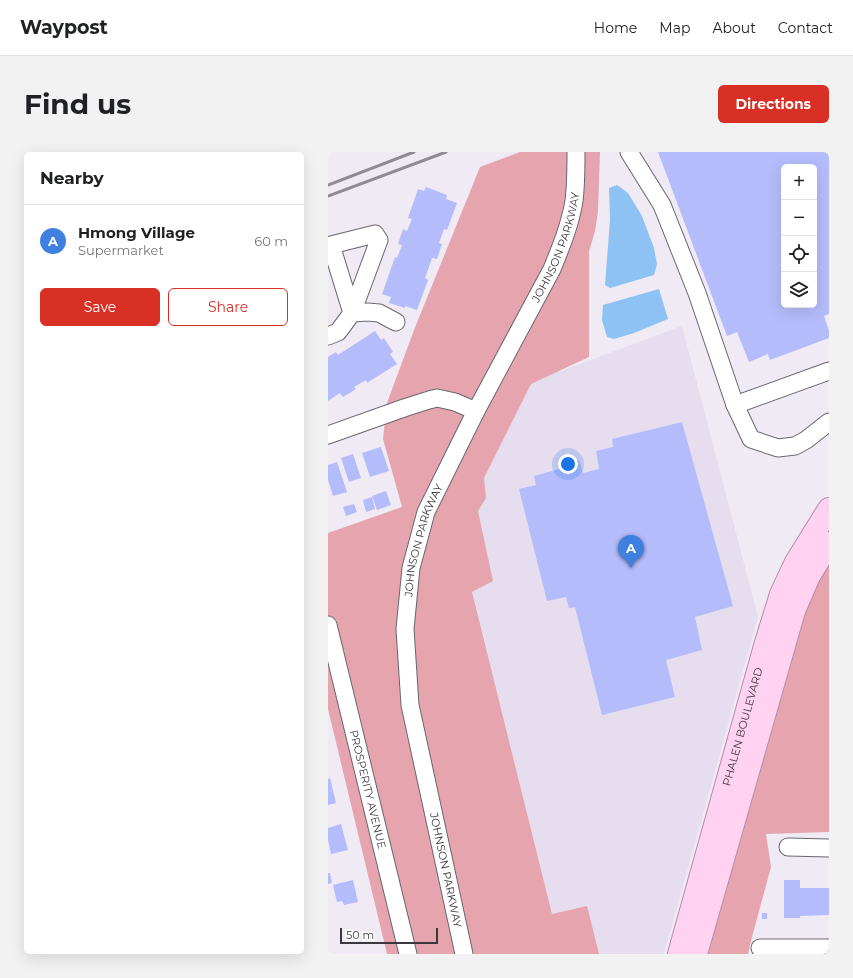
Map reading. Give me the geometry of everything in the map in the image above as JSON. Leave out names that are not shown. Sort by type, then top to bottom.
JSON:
[{"type":"main road","name":"PHALEN BOULEVARD","points":[[679,954],[758,668],[781,594],[796,562],[829,510]]},
{"type":"main road","name":"PHALEN BOULEVARD","points":[[696,954],[794,611],[809,576],[829,543]]},
{"type":"street","name":"JOHNSON PARKWAY","points":[[464,954],[410,706],[405,629],[411,568],[426,512],[476,411],[552,269],[562,247],[574,201],[576,152]]},
{"type":"street","points":[[629,152],[662,205],[697,293],[735,405],[751,439],[778,448],[795,446],[806,440],[829,422]]},
{"type":"street","points":[[328,336],[338,332],[352,313],[379,313],[396,322]]},
{"type":"street","points":[[735,405],[829,371]]},
{"type":"street","points":[[328,434],[436,398],[455,402],[476,411]]},
{"type":"street","name":"PROSPERITY AVENUE","points":[[328,625],[408,954]]},
{"type":"street","points":[[788,847],[829,848]]},
{"type":"street","points":[[760,948],[805,951],[829,948]]},
{"type":"shaded area","points":[[520,152],[600,152],[598,212],[595,231],[589,252],[589,357],[531,384],[484,478],[486,498],[478,511],[493,581],[472,592],[552,914],[587,906],[599,954],[387,954],[328,709],[328,533],[402,507],[383,439],[387,403],[414,330],[480,167]]},
{"type":"shaded area","points":[[682,326],[758,617],[664,954],[481,954],[420,656],[507,391]]},
{"type":"shaded area","points":[[829,559],[829,832],[766,834],[771,867],[748,954],[707,954],[803,610]]},
{"type":"water","points":[[617,185],[628,193],[642,216],[654,248],[657,264],[654,275],[610,288],[605,285],[610,220],[609,188]]},
{"type":"water","points":[[659,289],[668,319],[634,333],[614,339],[607,337],[602,320],[603,305]]},
{"type":"building","points":[[658,152],[829,152],[829,314],[824,316],[829,331],[829,338],[770,360],[768,354],[749,362],[737,332],[727,336]]},
{"type":"building","points":[[426,187],[447,195],[446,199],[457,203],[447,230],[444,229],[439,243],[442,244],[437,259],[432,258],[425,278],[428,280],[417,310],[389,303],[391,297],[382,294],[395,257],[397,258],[402,245],[398,244],[403,229],[407,231],[412,219],[408,218],[418,189],[424,191]]},
{"type":"building","points":[[375,331],[381,340],[384,338],[393,352],[390,354],[397,364],[367,383],[366,380],[354,387],[356,389],[343,397],[340,393],[328,401],[328,357],[336,352],[338,355]]},
{"type":"building","points":[[682,422],[733,606],[695,617],[702,650],[666,660],[675,697],[602,715],[575,607],[569,608],[566,597],[547,601],[519,489],[536,485],[534,476],[559,469],[559,465],[579,460],[583,473],[599,469],[596,451],[613,447],[612,439]]},
{"type":"building","points":[[381,447],[389,471],[370,477],[362,453]]},
{"type":"building","points":[[353,454],[361,478],[349,482],[341,458]]},
{"type":"building","points":[[337,462],[347,492],[333,496],[328,480],[328,465]]},
{"type":"building","points":[[386,491],[391,505],[377,510],[372,496]]},
{"type":"building","points":[[372,497],[375,509],[366,512],[363,500]]},
{"type":"building","points":[[354,504],[357,512],[346,516],[343,507]]},
{"type":"building","points":[[330,778],[336,803],[328,805],[328,779]]},
{"type":"building","points":[[341,824],[348,850],[331,854],[328,840],[328,828]]},
{"type":"building","points":[[328,873],[330,873],[332,883],[328,884]]},
{"type":"building","points":[[353,880],[358,902],[344,905],[342,901],[337,902],[333,885]]},
{"type":"building","points":[[784,880],[800,880],[800,888],[829,888],[829,915],[784,918]]},
{"type":"building","points":[[762,913],[767,913],[767,919],[762,919]]},
{"type":"railway","points":[[328,185],[414,152]]},
{"type":"railway","points":[[328,196],[446,152]]},
{"type":"place","name":"Hmong Village","points":[[631,568]]}]
